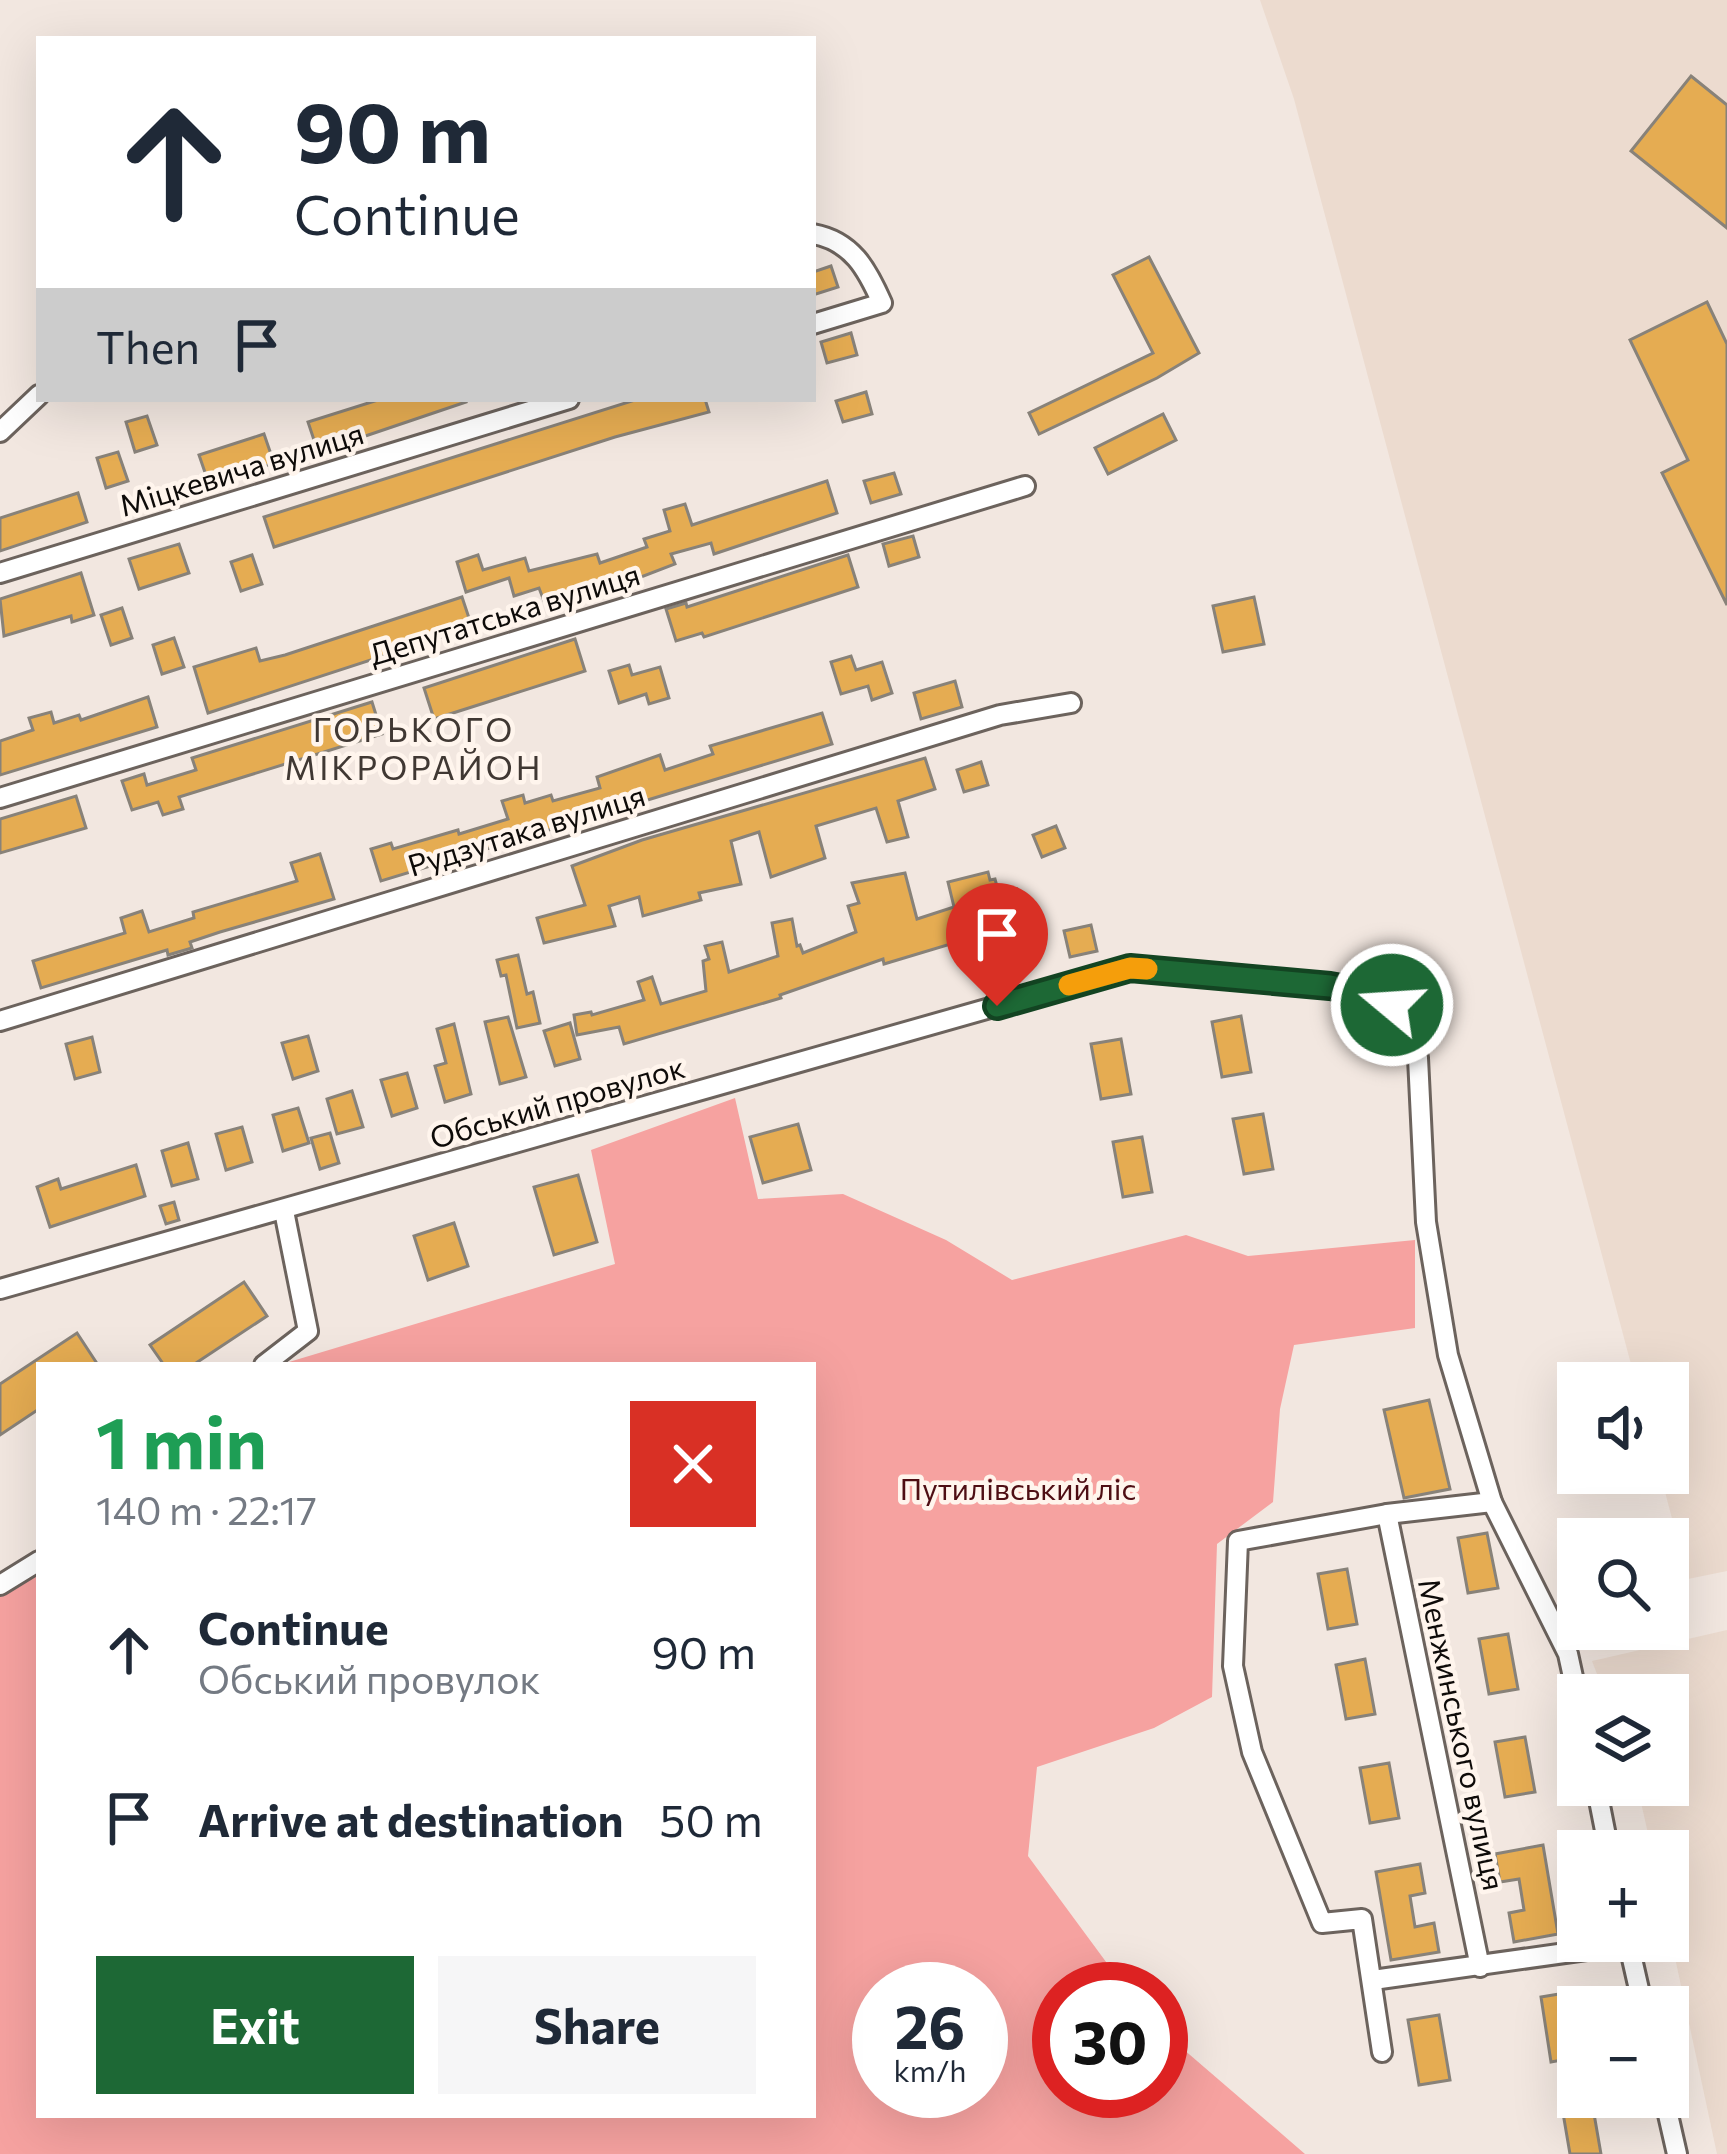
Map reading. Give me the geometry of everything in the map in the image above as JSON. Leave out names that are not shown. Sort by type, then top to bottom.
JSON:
[{"type":"street","points":[[816,235],[834,238],[866,266],[882,303],[816,323]]},
{"type":"street","points":[[0,432],[36,398]]},
{"type":"street","name":"Міцкевича вулиця","points":[[0,573],[559,402]]},
{"type":"street","name":"Депутатська вулиця","points":[[0,798],[1025,486]]},
{"type":"street","name":"Рудзутака вулиця","points":[[0,1021],[1000,715],[1071,704]]},
{"type":"street","name":"Обський провулок","points":[[0,1289],[1130,968],[1365,992],[1392,1005],[1411,1030],[1418,1058],[1426,1222],[1448,1354],[1492,1502]]},
{"type":"street","points":[[268,1362],[308,1331],[284,1210]]},
{"type":"street","points":[[1382,2052],[1362,1919],[1322,1923],[1252,1752],[1233,1666],[1238,1541],[1387,1514],[1492,1502],[1568,1654],[1572,1674]]},
{"type":"street","name":"Менжинського вулиця","points":[[1387,1514],[1480,1967]]},
{"type":"street","points":[[0,1586],[36,1563]]},
{"type":"street","points":[[1373,1980],[1557,1955]]},
{"type":"street","points":[[1669,2118],[1677,2154]]},
{"type":"shaded area","points":[[1260,0],[1727,0],[1727,1571],[1689,1579],[1689,1518],[1672,1518],[1666,1494],[1689,1494],[1689,1362],[1630,1362],[1294,99]]},
{"type":"shaded area","points":[[1727,1630],[1727,2154],[1717,2154],[1689,2023],[1689,1986],[1681,1986],[1676,1962],[1689,1962],[1689,1830],[1647,1830],[1642,1806],[1689,1806],[1689,1674],[1597,1674],[1592,1661],[1640,1650],[1689,1650],[1689,1639]]},
{"type":"green space","name":"Путилівський ліс","points":[[735,1098],[758,1199],[843,1194],[946,1240],[1012,1280],[1186,1235],[1248,1256],[1415,1240],[1415,1328],[1294,1345],[1280,1409],[1273,1502],[1217,1544],[1212,1697],[1154,1728],[1037,1767],[1028,1856],[1106,1962],[1032,1962],[1032,2118],[1188,2118],[1188,2053],[1305,2154],[0,2154],[0,1593],[36,1571],[36,2118],[816,2118],[816,1362],[289,1362],[615,1264],[591,1150]]},
{"type":"building","points":[[1691,76],[1727,105],[1727,228],[1631,151]]},
{"type":"building","points":[[1149,257],[1199,353],[1039,434],[1029,413],[1153,353],[1113,275]]},
{"type":"building","points":[[831,266],[838,287],[816,294],[816,271]]},
{"type":"building","points":[[1707,302],[1727,344],[1727,605],[1662,473],[1688,460],[1630,340]]},
{"type":"building","points":[[851,333],[857,355],[827,363],[821,342]]},
{"type":"building","points":[[866,392],[872,414],[843,422],[836,401]]},
{"type":"building","points":[[371,402],[466,402],[318,452],[308,422]]},
{"type":"building","points":[[628,402],[706,402],[709,412],[615,437],[274,547],[264,517]]},
{"type":"building","points":[[1163,414],[1176,440],[1108,474],[1095,448]]},
{"type":"building","points":[[147,416],[157,445],[135,452],[126,422]]},
{"type":"building","points":[[264,434],[274,463],[209,484],[199,455]]},
{"type":"building","points":[[118,452],[128,481],[106,488],[97,458]]},
{"type":"building","points":[[894,473],[901,494],[871,503],[864,481]]},
{"type":"building","points":[[827,481],[837,513],[714,554],[711,543],[671,554],[675,564],[615,587],[587,593],[585,588],[544,601],[539,588],[514,596],[509,578],[466,592],[457,562],[478,555],[483,570],[525,558],[529,571],[597,554],[600,563],[647,547],[644,539],[670,531],[664,510],[685,504],[692,525]]},
{"type":"building","points":[[78,493],[87,522],[0,551],[0,518]]},
{"type":"building","points":[[913,536],[919,557],[889,566],[883,544]]},
{"type":"building","points":[[179,544],[189,573],[139,589],[129,559]]},
{"type":"building","points":[[252,555],[262,584],[241,591],[231,562]]},
{"type":"building","points":[[848,555],[858,587],[704,637],[702,633],[676,641],[666,609],[686,603],[687,607]]},
{"type":"building","points":[[81,573],[94,615],[72,622],[71,616],[4,636],[0,599]]},
{"type":"building","points":[[462,597],[472,627],[208,713],[194,667],[256,648],[260,661],[285,655]]},
{"type":"building","points":[[1254,597],[1264,644],[1223,652],[1213,606]]},
{"type":"building","points":[[122,608],[132,638],[111,645],[101,615]]},
{"type":"building","points":[[174,638],[184,667],[162,674],[153,645]]},
{"type":"building","points":[[575,639],[585,671],[434,719],[424,688]]},
{"type":"building","points":[[851,656],[856,670],[882,662],[892,693],[872,700],[868,686],[841,694],[831,662]]},
{"type":"building","points":[[629,665],[632,675],[660,667],[669,698],[649,704],[646,694],[619,703],[609,671]]},
{"type":"building","points":[[955,681],[962,707],[921,719],[914,693]]},
{"type":"building","points":[[148,697],[157,727],[0,775],[0,741],[33,730],[29,718],[51,712],[54,723],[79,715],[81,720]]},
{"type":"building","points":[[372,702],[382,734],[179,797],[183,809],[163,815],[158,802],[132,810],[122,781],[144,774],[147,785],[196,770],[192,758]]},
{"type":"building","points":[[822,713],[832,744],[381,881],[371,849],[391,843],[393,849],[458,830],[459,834],[508,819],[502,801],[523,795],[525,803],[551,795],[553,801],[600,788],[597,777],[660,755],[665,770],[713,754],[710,746]]},
{"type":"building","points":[[925,758],[935,789],[898,801],[908,837],[887,842],[876,808],[816,826],[825,858],[771,877],[759,832],[731,841],[741,884],[699,893],[701,900],[643,916],[639,897],[609,906],[615,926],[544,943],[537,918],[585,905],[572,866],[642,840]]},
{"type":"building","points":[[981,762],[988,785],[964,792],[957,770]]},
{"type":"building","points":[[76,796],[86,828],[0,853],[0,819]]},
{"type":"building","points":[[1056,826],[1065,848],[1042,857],[1033,835]]},
{"type":"building","points":[[320,854],[334,899],[190,942],[192,948],[168,955],[167,950],[41,988],[33,961],[125,933],[121,918],[142,911],[149,932],[194,918],[193,912],[297,881],[291,863]]},
{"type":"building","points":[[988,872],[999,894],[1017,889],[1027,921],[884,964],[883,959],[781,998],[624,1044],[619,1027],[577,1035],[574,1015],[592,1015],[644,1000],[638,982],[652,977],[661,1004],[706,991],[703,961],[709,959],[705,946],[722,942],[729,972],[778,956],[772,923],[792,919],[803,953],[856,932],[848,906],[859,903],[852,883],[905,873],[917,919],[954,907],[948,882]]},
{"type":"building","points":[[1091,925],[1097,951],[1070,957],[1064,931]]},
{"type":"building","points":[[518,955],[540,1023],[517,1028],[506,975],[501,976],[497,960]]},
{"type":"building","points":[[1241,1016],[1251,1072],[1222,1077],[1212,1022]]},
{"type":"building","points":[[508,1017],[526,1077],[500,1084],[485,1022]]},
{"type":"building","points":[[570,1023],[580,1059],[555,1066],[544,1031]]},
{"type":"building","points":[[454,1024],[471,1094],[445,1102],[435,1066],[446,1063],[437,1029]]},
{"type":"building","points":[[308,1036],[318,1071],[293,1079],[282,1043]]},
{"type":"building","points":[[92,1037],[100,1072],[75,1079],[66,1044]]},
{"type":"building","points":[[1121,1039],[1131,1094],[1101,1099],[1091,1044]]},
{"type":"building","points":[[407,1073],[417,1108],[392,1116],[381,1080]]},
{"type":"building","points":[[352,1091],[363,1127],[337,1134],[327,1099]]},
{"type":"building","points":[[298,1108],[309,1143],[283,1151],[273,1115]]},
{"type":"building","points":[[1263,1114],[1273,1169],[1244,1174],[1233,1119]]},
{"type":"building","points":[[798,1124],[811,1170],[763,1183],[750,1137]]},
{"type":"building","points":[[242,1127],[252,1162],[226,1170],[216,1134]]},
{"type":"building","points":[[330,1133],[339,1163],[320,1169],[311,1138]]},
{"type":"building","points":[[1142,1137],[1152,1192],[1123,1197],[1113,1142]]},
{"type":"building","points":[[188,1143],[198,1179],[172,1186],[162,1151]]},
{"type":"building","points":[[136,1165],[145,1196],[50,1227],[37,1187],[58,1179],[61,1189]]},
{"type":"building","points":[[578,1175],[597,1242],[554,1255],[534,1187]]},
{"type":"building","points":[[174,1202],[179,1220],[166,1224],[160,1206]]},
{"type":"building","points":[[454,1223],[468,1266],[428,1280],[414,1236]]},
{"type":"building","points":[[244,1282],[267,1316],[198,1362],[162,1362],[150,1345]]},
{"type":"building","points":[[77,1333],[96,1362],[36,1362],[36,1411],[0,1435],[0,1384]]},
{"type":"building","points":[[1429,1400],[1450,1489],[1404,1498],[1384,1410]]},
{"type":"building","points":[[1487,1533],[1498,1588],[1468,1593],[1458,1538]]},
{"type":"building","points":[[1347,1569],[1357,1624],[1328,1629],[1318,1574]]},
{"type":"building","points":[[1508,1634],[1518,1689],[1489,1694],[1479,1639]]},
{"type":"building","points":[[1365,1659],[1375,1714],[1346,1719],[1336,1665]]},
{"type":"building","points":[[1525,1737],[1535,1792],[1505,1797],[1495,1742]]},
{"type":"building","points":[[1389,1763],[1399,1818],[1370,1823],[1360,1768]]},
{"type":"building","points":[[1543,1845],[1557,1934],[1514,1942],[1509,1913],[1524,1910],[1519,1879],[1500,1882],[1495,1854]]},
{"type":"building","points":[[1420,1864],[1425,1893],[1410,1896],[1415,1927],[1434,1923],[1439,1952],[1391,1960],[1376,1872]]},
{"type":"building","points":[[1557,1994],[1557,2061],[1551,2062],[1541,1997]]},
{"type":"building","points":[[1439,2015],[1450,2080],[1419,2085],[1408,2020]]},
{"type":"building","points":[[1564,2118],[1595,2118],[1601,2154],[1570,2154]]},
{"type":"slow traffic","points":[[1069,985],[1130,968],[1147,969]]},
{"type":"district","name":"ГОРЬКОГО МІКРОРАЙОН","points":[[414,747]]},
{"type":"route","points":[[997,1006],[1130,968],[1330,986],[1365,992],[1392,1005]]}]
